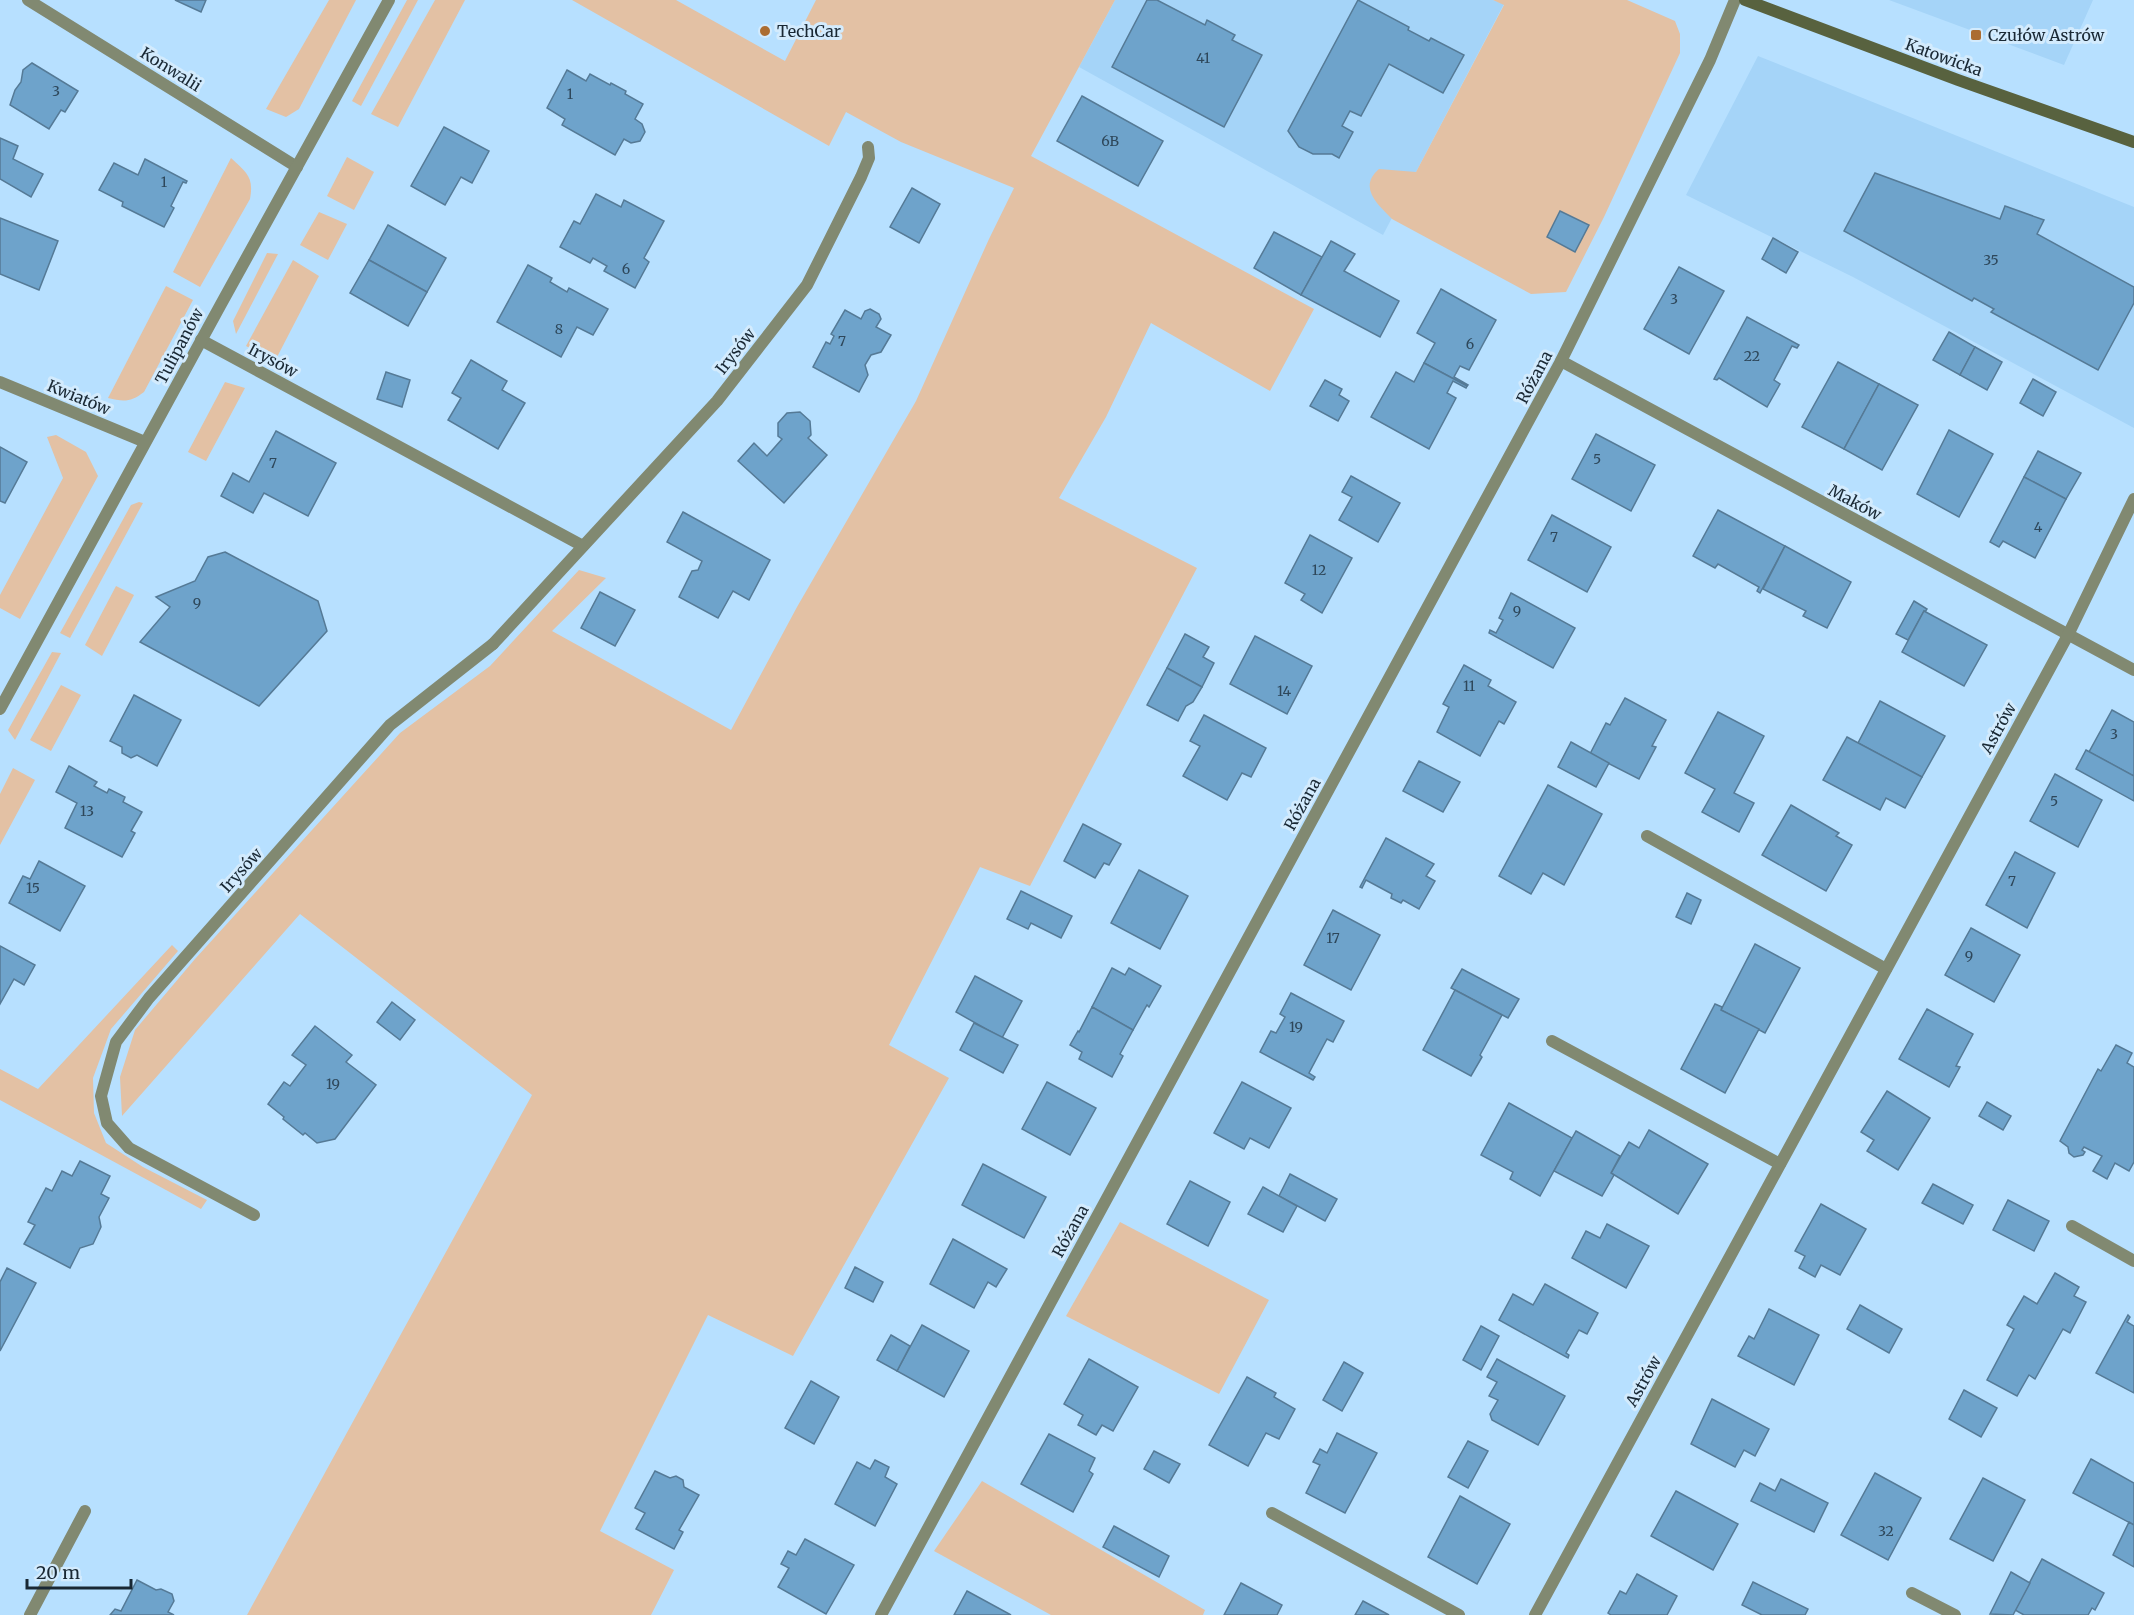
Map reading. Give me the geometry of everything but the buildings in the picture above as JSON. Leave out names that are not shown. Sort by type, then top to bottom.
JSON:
[{"type":"main road","name":"Katowicka","points":[[1745,0],[1958,80],[2134,142]]},
{"type":"street","name":"Konwalii","points":[[28,0],[297,167]]},
{"type":"street","name":"Tulipanów","points":[[0,709],[389,0]]},
{"type":"street","name":"Różana","points":[[881,1615],[1562,361],[1710,60],[1736,0]]},
{"type":"street","name":"Irysów","points":[[254,1215],[129,1148],[107,1123],[101,1096],[116,1042],[149,998],[390,725],[493,644],[717,401],[807,285],[861,177],[869,158],[868,147]]},
{"type":"street","name":"Irysów","points":[[201,340],[583,546]]},
{"type":"street","name":"Maków","points":[[1562,361],[2134,670]]},
{"type":"street","name":"Kwiatów","points":[[0,382],[145,442]]},
{"type":"street","name":"Astrów","points":[[1534,1615],[2067,635],[2134,499]]},
{"type":"street","points":[[1647,836],[1886,969]]},
{"type":"street","points":[[1552,1041],[1780,1164]]},
{"type":"street","points":[[2072,1226],[2134,1261]]},
{"type":"street","points":[[30,1615],[85,1510]]},
{"type":"street","points":[[1272,1513],[1459,1615]]},
{"type":"street","points":[[1912,1593],[1955,1615]]},
{"type":"shaded area","points":[[329,0],[356,0],[299,109],[286,117],[266,109]]},
{"type":"shaded area","points":[[407,0],[418,0],[361,106],[352,101]]},
{"type":"shaded area","points":[[435,0],[465,0],[398,127],[371,114]]},
{"type":"shaded area","points":[[572,0],[676,0],[785,61],[816,0],[1115,0],[1031,156],[1314,309],[1270,391],[1151,323],[1106,417],[1059,498],[1197,568],[1030,886],[980,867],[889,1045],[949,1078],[793,1356],[708,1315],[600,1531],[674,1570],[651,1615],[247,1615],[532,1095],[300,914],[122,1116],[120,1077],[135,1030],[195,959],[400,733],[490,666],[579,570],[606,578],[552,631],[731,730],[797,607],[916,401],[1014,188],[901,142],[846,112],[829,146]]},
{"type":"shaded area","points":[[1115,0],[1493,0],[1504,4],[1383,235],[1079,67]]},
{"type":"shaded area","points":[[1493,0],[1627,0],[1675,21],[1680,34],[1680,53],[1604,217],[1566,292],[1531,294],[1392,219],[1376,201],[1370,189],[1370,182],[1379,169],[1416,172],[1504,5]]},
{"type":"shaded area","points":[[1889,0],[2093,0],[2064,65]]},
{"type":"shaded area","points":[[1758,56],[2134,207],[2134,428],[1853,277],[1686,195]]},
{"type":"shaded area","points":[[347,157],[374,172],[354,210],[327,196]]},
{"type":"shaded area","points":[[231,158],[250,180],[250,199],[200,287],[173,272]]},
{"type":"shaded area","points":[[319,212],[347,224],[328,260],[300,245]]},
{"type":"shaded area","points":[[267,253],[278,254],[236,334],[233,321]]},
{"type":"shaded area","points":[[293,260],[319,276],[275,361],[246,346]]},
{"type":"shaded area","points":[[166,286],[193,300],[144,392],[127,400],[108,398]]},
{"type":"shaded area","points":[[225,382],[245,388],[206,461],[188,452]]},
{"type":"shaded area","points":[[56,435],[86,452],[98,476],[20,619],[0,608],[0,595],[63,478],[47,437]]},
{"type":"shaded area","points":[[143,503],[70,638],[60,633],[131,505]]},
{"type":"shaded area","points":[[116,586],[134,595],[102,656],[85,645]]},
{"type":"shaded area","points":[[52,652],[61,653],[15,740],[8,730]]},
{"type":"shaded area","points":[[61,685],[81,695],[51,751],[30,740]]},
{"type":"shaded area","points":[[13,768],[35,780],[0,845],[0,794]]},
{"type":"shaded area","points":[[172,945],[178,951],[111,1029],[93,1078],[94,1113],[106,1143],[143,1167],[207,1200],[201,1209],[0,1100],[0,1069],[38,1089]]},
{"type":"shaded area","points":[[1120,1222],[1269,1300],[1219,1394],[1066,1316]]},
{"type":"shaded area","points":[[982,1481],[1205,1610],[1203,1615],[1051,1615],[934,1551]]},
{"type":"place","name":"TechCar","points":[[765,31]]},
{"type":"place","name":"Czułów Astrów","points":[[1976,35]]}]
